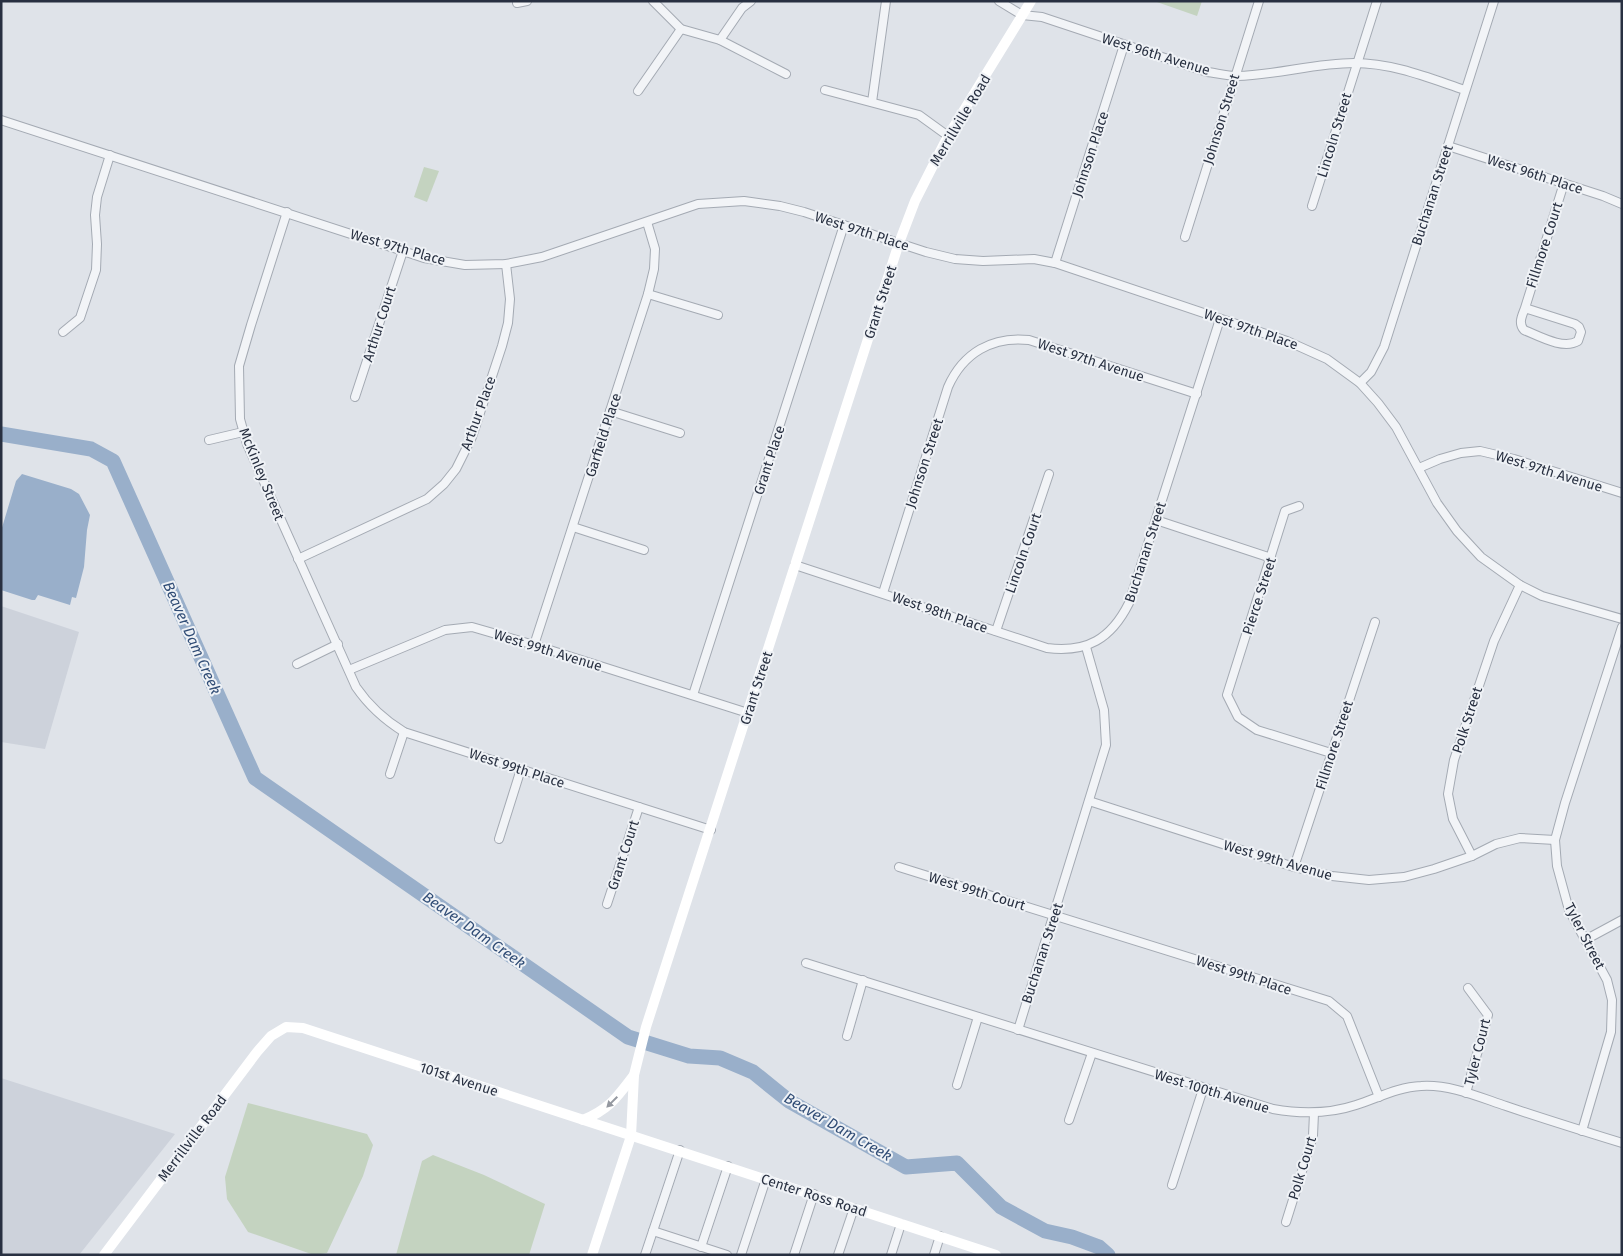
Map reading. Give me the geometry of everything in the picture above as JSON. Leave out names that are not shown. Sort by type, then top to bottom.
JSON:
[{"type":"street","points":[[516,3],[527,1]]},
{"type":"street","points":[[654,1],[680,29],[720,40],[786,74]]},
{"type":"street","points":[[720,40],[742,8],[751,1]]},
{"type":"street","points":[[872,102],[886,1]]},
{"type":"street","name":"West 96th Avenue","points":[[998,1],[1022,15],[1042,18],[1206,72],[1235,76],[1268,74],[1310,65],[1356,62],[1394,66],[1465,90]]},
{"type":"street","name":"Merrillville Road","points":[[899,243],[915,201],[948,136],[1030,1]]},
{"type":"street","name":"Johnson Street","points":[[1185,237],[1259,1]]},
{"type":"street","points":[[1356,62],[1377,1]]},
{"type":"street","name":"Buchanan Street","points":[[1360,383],[1371,372],[1384,347],[1494,1]]},
{"type":"street","points":[[638,91],[680,29]]},
{"type":"street","name":"Johnson Place","points":[[1055,263],[1124,44]]},
{"type":"street","name":"Lincoln Street","points":[[1312,206],[1356,62]]},
{"type":"street","points":[[825,90],[919,115],[948,136]]},
{"type":"street","name":"West 97th Place","points":[[1,120],[424,258],[457,264],[506,264],[542,258],[698,204],[744,201],[780,206],[955,259],[1034,260],[1055,263],[1307,348],[1327,359],[1360,383],[1378,403],[1396,427],[1437,503],[1457,531],[1481,557],[1520,585],[1542,596],[1622,619]]},
{"type":"street","name":"West 96th Place","points":[[1448,146],[1564,183],[1622,204]]},
{"type":"street","points":[[64,332],[80,318],[96,270],[95,215],[97,197],[110,155]]},
{"type":"street","name":"Fillmore Court","points":[[1525,308],[1575,324],[1581,332],[1578,341],[1566,345],[1524,330],[1521,327],[1520,321],[1564,183]]},
{"type":"street","name":"McKinley Street","points":[[287,212],[250,325],[239,366],[239,402],[243,432],[349,670]]},
{"type":"street","name":"Garfield Place","points":[[534,645],[648,294],[654,269],[655,249],[647,222]]},
{"type":"street","name":"Grant Place","points":[[693,695],[844,225]]},
{"type":"street","name":"Grant Street","points":[[592,1255],[631,1136],[634,1075],[646,1027],[899,243]]},
{"type":"street","name":"Arthur Court","points":[[355,397],[403,251]]},
{"type":"street","name":"Arthur Place","points":[[298,559],[427,498],[444,484],[456,469],[472,437],[508,323],[510,300],[506,264]]},
{"type":"street","points":[[648,294],[718,315]]},
{"type":"street","name":"Buchanan Street","points":[[1018,1030],[1090,802],[1106,745],[1104,710],[1086,647],[1109,632],[1122,618],[1129,603],[1220,319]]},
{"type":"street","name":"West 97th Avenue","points":[[984,347],[1000,340],[1015,338],[1029,340],[1197,394]]},
{"type":"street","name":"Johnson Street","points":[[883,593],[948,388],[958,368],[965,360],[984,347]]},
{"type":"street","points":[[610,411],[680,433]]},
{"type":"street","points":[[209,440],[243,432]]},
{"type":"street","name":"West 97th Avenue","points":[[1419,468],[1461,453],[1480,451],[1514,459],[1622,493]]},
{"type":"street","name":"Lincoln Court","points":[[996,631],[1049,474]]},
{"type":"street","name":"Pierce Street","points":[[1299,506],[1285,511],[1227,696],[1238,717],[1257,730],[1331,753]]},
{"type":"street","points":[[1156,520],[1271,558]]},
{"type":"street","points":[[573,527],[644,550]]},
{"type":"street","name":"West 98th Place","points":[[795,565],[1047,648],[1064,650],[1086,647]]},
{"type":"street","name":"Polk Street","points":[[1472,856],[1453,819],[1448,794],[1454,760],[1494,641],[1520,585]]},
{"type":"street","name":"Fillmore Street","points":[[1294,867],[1375,622]]},
{"type":"street","name":"West 99th Avenue","points":[[349,670],[445,630],[472,627],[748,713]]},
{"type":"street","name":"Tyler Street","points":[[1582,1131],[1611,1032],[1612,1000],[1607,980],[1569,910],[1557,866],[1555,840],[1565,803],[1622,627]]},
{"type":"street","points":[[297,664],[338,644]]},
{"type":"street","name":"West 99th Place","points":[[349,670],[356,686],[368,704],[387,722],[404,732],[711,830]]},
{"type":"street","points":[[390,774],[404,732]]},
{"type":"street","points":[[499,839],[521,769]]},
{"type":"street","name":"West 99th Avenue","points":[[1090,802],[1294,867],[1332,876],[1369,880],[1404,877],[1472,856],[1496,844],[1520,838],[1555,840]]},
{"type":"street","name":"Grant Court","points":[[607,904],[638,807]]},
{"type":"street","name":"West 99th Court","points":[[899,867],[1054,915]]},
{"type":"street","name":"West 99th Place","points":[[1054,915],[1329,1002],[1347,1016],[1379,1097]]},
{"type":"street","points":[[1585,940],[1622,920]]},
{"type":"street","name":"West 100th Avenue","points":[[806,962],[1203,1089],[1273,1109],[1314,1113],[1334,1111],[1403,1088],[1439,1086],[1622,1143]]},
{"type":"street","points":[[847,1036],[863,980]]},
{"type":"street","name":"Tyler Court","points":[[1466,1093],[1488,1015],[1468,988]]},
{"type":"street","points":[[957,1085],[978,1017]]},
{"type":"street","name":"Merrillville Road","points":[[104,1255],[257,1052],[271,1036],[286,1027]]},
{"type":"street","name":"101st Avenue","points":[[286,1027],[303,1028],[631,1136]]},
{"type":"street","points":[[1069,1120],[1092,1053]]},
{"type":"street","points":[[583,1120],[599,1113],[614,1101],[634,1075]]},
{"type":"street","points":[[1172,1185],[1203,1089]]},
{"type":"street","name":"Polk Court","points":[[1286,1222],[1313,1136],[1314,1113]]},
{"type":"street","name":"Center Ross Road","points":[[631,1136],[766,1178],[991,1254]]},
{"type":"street","points":[[645,1255],[680,1150]]},
{"type":"street","points":[[705,1250],[728,1166]]},
{"type":"street","points":[[741,1255],[766,1178]]},
{"type":"street","points":[[794,1255],[814,1194]]},
{"type":"street","points":[[838,1255],[854,1208]]},
{"type":"street","points":[[891,1255],[901,1224]]},
{"type":"street","points":[[653,1231],[705,1250],[728,1255]]},
{"type":"street","points":[[934,1255],[940,1236]]},
{"type":"shaded area","points":[[1,606],[79,632],[45,749],[1,742]]},
{"type":"shaded area","points":[[1,1078],[175,1134],[79,1255],[1,1255]]},
{"type":"green space","points":[[1154,1],[1202,1],[1197,16]]},
{"type":"green space","points":[[424,167],[439,171],[427,202],[414,197]]},
{"type":"green space","points":[[248,1103],[367,1134],[373,1145],[363,1176],[327,1253],[314,1255],[248,1232],[227,1199],[225,1177]]},
{"type":"green space","points":[[433,1155],[484,1175],[545,1204],[529,1255],[396,1255],[422,1161]]},
{"type":"water","points":[[22,474],[71,489],[79,494],[90,515],[84,567],[76,598],[72,597],[70,605],[38,595],[35,600],[32,600],[1,590],[1,531],[16,481]]},
{"type":"waterway","name":"Beaver Dam Creek","points":[[1,434],[91,449],[113,461],[255,778],[628,1037],[689,1056],[720,1058],[753,1072],[789,1101],[906,1167],[957,1163],[1001,1207],[1045,1231],[1072,1237],[1099,1247],[1108,1255]]}]
